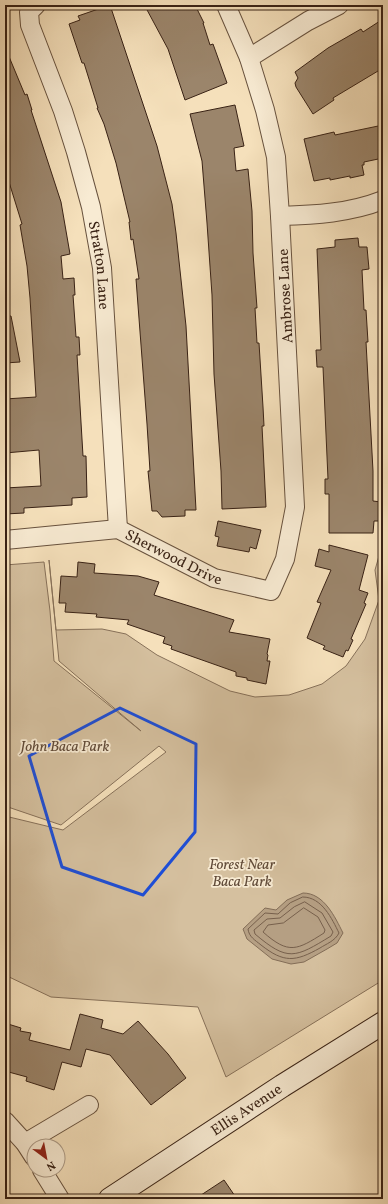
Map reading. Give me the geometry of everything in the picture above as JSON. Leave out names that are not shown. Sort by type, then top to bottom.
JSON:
[{"type":"street","name":"Ambrose Lane","points":[[226,5],[248,58],[265,110],[276,157],[295,508],[285,559],[271,591]]},
{"type":"street","points":[[248,58],[308,21],[339,5]]},
{"type":"street","name":"Stratton Lane","points":[[32,9],[30,25],[34,39],[63,111],[76,152],[91,207],[101,260],[118,529]]},
{"type":"street","points":[[280,216],[323,215],[373,204],[383,200]]},
{"type":"street","name":"Sherwood Drive","points":[[5,540],[118,529],[214,578],[271,591]]},
{"type":"street","name":"Ellis Avenue","points":[[123,1196],[282,1086],[383,1023]]},
{"type":"street","points":[[46,1138],[89,1105]]},
{"type":"street","points":[[5,1121],[26,1145]]},
{"type":"street","points":[[47,1178],[60,1199]]},
{"type":"highlighted area","points":[[120,708],[196,744],[195,832],[143,895],[62,867],[29,756]]},
{"type":"green space","name":"Forest Near Baca Park","points":[[383,542],[383,980],[226,1077],[198,1007],[51,997],[5,975],[5,816],[63,830],[166,752],[159,746],[61,825],[5,806],[5,565],[44,562],[54,661],[141,731],[59,661],[49,560],[56,630],[102,629],[126,634],[157,655],[230,691],[255,697],[289,695],[322,684],[346,666],[365,639],[379,600],[375,570]]},
{"type":"water","points":[[303,893],[310,894],[323,901],[332,913],[343,933],[337,943],[304,962],[291,964],[272,959],[247,939],[243,929],[265,908],[276,910],[287,900]]},
{"type":"building","points":[[110,5],[157,146],[172,204],[186,326],[196,510],[185,510],[185,516],[162,517],[157,511],[152,511],[148,471],[150,471],[136,279],[139,279],[133,239],[131,240],[130,222],[116,163],[104,124],[97,108],[84,63],[82,63],[69,24],[80,20],[78,16]]},
{"type":"building","points":[[154,5],[195,5],[204,23],[210,45],[213,44],[227,83],[185,100],[168,49],[146,8]]},
{"type":"building","points":[[383,19],[383,68],[333,98],[334,100],[313,114],[296,87],[295,83],[298,78],[295,72],[328,48],[361,29],[363,32]]},
{"type":"building","points":[[5,47],[25,95],[27,94],[61,202],[70,254],[61,256],[63,279],[74,278],[75,295],[73,295],[76,337],[79,337],[80,355],[77,355],[83,456],[86,456],[87,497],[72,498],[72,505],[24,508],[24,513],[5,514],[5,488],[41,486],[39,450],[5,453],[5,399],[36,397],[30,298],[27,266],[20,225],[22,224],[9,182],[5,182]]},
{"type":"building","points":[[235,105],[244,146],[234,148],[236,171],[248,169],[252,211],[257,308],[255,308],[257,343],[259,343],[264,426],[262,426],[266,507],[222,509],[221,471],[214,374],[212,295],[202,161],[190,114]]},
{"type":"building","points":[[383,125],[383,158],[364,162],[364,165],[362,165],[364,175],[350,178],[350,176],[330,180],[330,178],[314,181],[304,139],[334,132],[335,135]]},
{"type":"building","points":[[358,238],[359,247],[367,247],[369,269],[362,270],[364,310],[366,310],[368,342],[366,342],[373,471],[373,501],[381,502],[380,521],[374,521],[373,533],[329,533],[329,494],[325,494],[325,479],[328,479],[323,367],[317,367],[316,350],[321,350],[317,249],[335,247],[335,240]]},
{"type":"building","points":[[5,316],[11,316],[20,362],[5,363]]},
{"type":"building","points":[[218,521],[261,530],[256,549],[250,547],[249,552],[217,546],[219,537],[215,536]]},
{"type":"building","points":[[329,545],[368,555],[359,590],[368,593],[364,603],[366,604],[351,639],[353,640],[348,651],[346,650],[343,657],[323,649],[325,646],[307,638],[321,603],[317,602],[331,570],[315,566],[319,549],[329,552]]},
{"type":"building","points":[[78,562],[95,564],[94,573],[138,576],[159,582],[154,595],[234,620],[229,632],[270,639],[267,661],[270,661],[266,684],[236,676],[236,672],[171,649],[172,646],[163,643],[165,637],[127,624],[129,620],[96,617],[97,614],[65,612],[66,603],[59,603],[61,576],[77,577]]},
{"type":"building","points":[[80,1014],[103,1020],[101,1028],[123,1034],[138,1021],[168,1054],[186,1078],[151,1105],[110,1055],[86,1049],[81,1067],[62,1062],[54,1090],[26,1081],[27,1077],[5,1071],[5,1032],[8,1024],[21,1028],[20,1031],[31,1033],[29,1040],[70,1050]]},
{"type":"building","points":[[224,1180],[237,1199],[195,1199]]},
{"type":"park label","name":"John Baca Park","points":[[65,746]]}]
